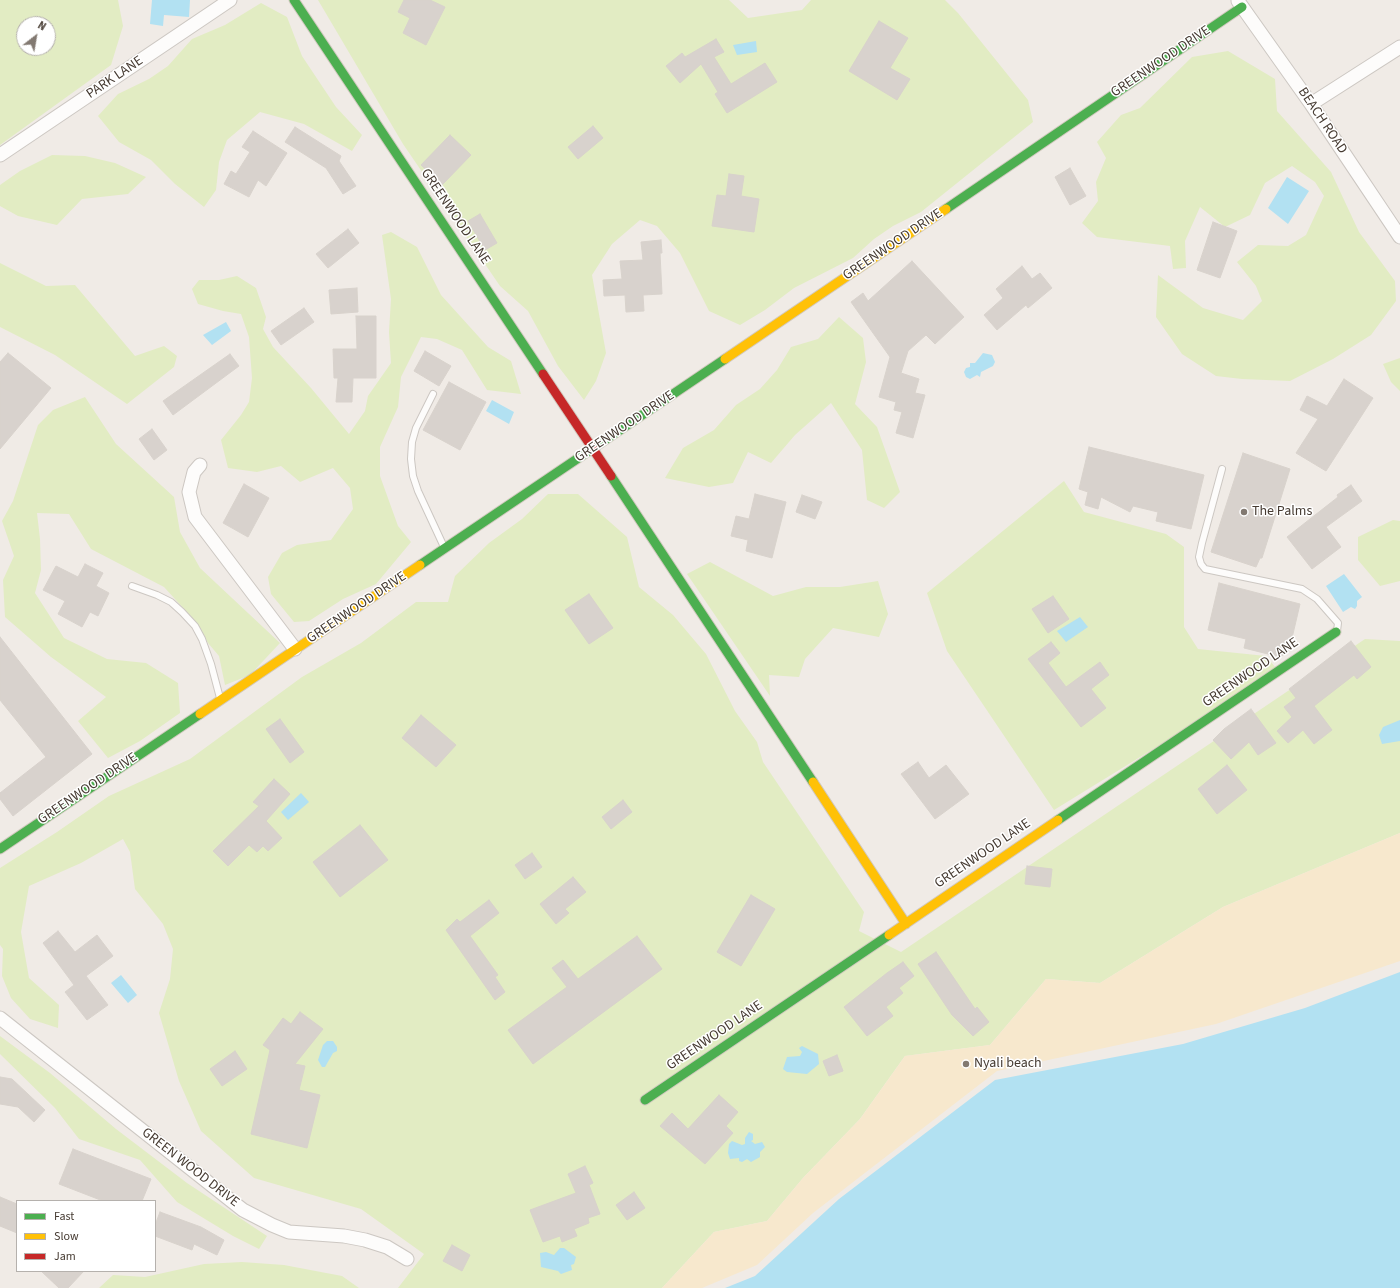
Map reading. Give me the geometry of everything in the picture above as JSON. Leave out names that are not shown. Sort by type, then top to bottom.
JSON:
[{"type":"street","name":"PARK LANE","points":[[0,155],[230,0]]},
{"type":"street","name":"GREENWOOD LANE","points":[[294,0],[593,449],[906,924]]},
{"type":"street","name":"GREENWOOD DRIVE","points":[[0,849],[593,449],[1239,4]]},
{"type":"street","name":"BEACH ROAD","points":[[1239,4],[1311,104],[1400,237]]},
{"type":"street","points":[[1311,104],[1400,46]]},
{"type":"street","points":[[200,465],[194,472],[189,492],[195,517],[295,650]]},
{"type":"street","name":"GREENWOOD LANE","points":[[645,1100],[1336,632]]},
{"type":"street","name":"GREEN WOOD DRIVE","points":[[0,1018],[243,1210],[289,1232],[344,1236],[366,1240],[387,1247],[407,1259]]},
{"type":"lane","points":[[433,394],[416,428],[412,442],[411,459],[413,476],[418,491],[445,548]]},
{"type":"lane","points":[[1222,469],[1202,543],[1199,558],[1201,564],[1205,569],[1302,590],[1317,598],[1338,623],[1336,632]]},
{"type":"lane","points":[[132,586],[171,602],[194,626],[202,639],[211,664],[220,700]]},
{"type":"green space","points":[[0,0],[118,0],[123,26],[111,65],[0,145]]},
{"type":"green space","points":[[318,0],[729,0],[748,18],[802,10],[811,0],[945,0],[958,13],[1028,100],[1033,122],[921,212],[893,226],[874,239],[853,258],[794,288],[765,310],[740,325],[709,311],[680,253],[657,226],[640,220],[612,244],[592,275],[606,353],[596,381],[584,400],[558,366],[528,311],[500,286],[403,144]]},
{"type":"green space","points":[[261,3],[287,17],[302,56],[336,107],[362,135],[352,151],[304,124],[260,112],[227,140],[219,162],[216,190],[204,207],[175,184],[151,160],[119,142],[98,116],[118,94],[149,79],[168,66],[192,39],[225,25]]},
{"type":"green space","points":[[1228,51],[1275,79],[1277,111],[1331,172],[1359,232],[1395,281],[1396,301],[1371,335],[1333,359],[1290,381],[1242,379],[1216,376],[1182,354],[1156,317],[1158,275],[1203,308],[1243,320],[1262,301],[1256,286],[1237,262],[1258,245],[1288,246],[1306,235],[1324,196],[1315,182],[1292,166],[1265,183],[1250,215],[1225,227],[1200,207],[1185,241],[1186,268],[1173,269],[1170,246],[1097,237],[1082,223],[1098,201],[1096,182],[1106,158],[1097,142],[1121,115],[1140,108],[1192,57]]},
{"type":"green space","points":[[52,155],[85,156],[115,163],[146,177],[128,194],[82,199],[57,225],[18,216],[0,206],[0,185],[20,171]]},
{"type":"green space","points":[[391,232],[417,247],[441,295],[488,347],[511,361],[521,394],[487,390],[462,350],[437,339],[421,337],[401,377],[398,407],[380,447],[380,476],[398,526],[411,542],[376,584],[343,599],[309,621],[294,622],[271,594],[268,577],[282,553],[297,545],[331,540],[353,509],[350,488],[333,468],[300,482],[281,466],[257,472],[228,468],[221,440],[241,415],[249,402],[252,378],[249,337],[241,314],[198,304],[192,289],[199,280],[219,280],[237,276],[256,288],[266,317],[263,329],[273,347],[311,388],[349,434],[365,411],[368,396],[391,363],[389,332],[391,299],[382,235]]},
{"type":"green space","points":[[0,263],[46,286],[75,285],[135,356],[164,346],[177,356],[174,367],[127,404],[55,355],[0,327]]},
{"type":"green space","points":[[839,317],[863,338],[866,362],[855,404],[877,427],[900,492],[884,508],[867,500],[862,450],[831,403],[795,435],[771,463],[748,452],[733,483],[709,487],[665,478],[683,448],[714,430],[736,405],[760,389],[777,370],[791,347],[818,339]]},
{"type":"green space","points":[[1400,358],[1400,391],[1391,382],[1383,364]]},
{"type":"green space","points":[[85,397],[116,444],[174,497],[180,532],[200,568],[280,643],[250,675],[225,685],[219,656],[208,643],[195,621],[164,587],[91,549],[69,514],[37,513],[41,570],[35,593],[64,638],[107,659],[146,663],[178,683],[180,713],[140,741],[108,758],[78,721],[106,697],[51,657],[5,617],[3,580],[14,556],[2,521],[13,501],[38,425],[53,410]]},
{"type":"green space","points":[[1064,481],[1084,512],[1166,534],[1184,547],[1184,627],[1198,649],[1266,656],[1276,668],[1189,727],[1054,810],[947,651],[927,593]]},
{"type":"green space","points":[[548,494],[578,494],[627,537],[639,587],[673,615],[706,654],[735,711],[757,742],[763,762],[864,912],[859,931],[901,952],[1365,639],[1400,641],[1400,833],[1223,907],[1100,983],[1046,979],[990,1045],[905,1056],[860,1119],[803,1178],[767,1221],[714,1232],[662,1288],[398,1288],[424,1254],[361,1209],[254,1178],[201,1131],[179,1081],[159,1013],[170,979],[173,949],[163,924],[135,889],[130,852],[123,839],[81,863],[29,886],[21,932],[29,978],[59,1005],[58,1028],[30,1019],[11,998],[2,976],[3,949],[0,945],[0,868],[57,832],[109,796],[190,759],[302,677],[361,643],[416,602],[448,602],[455,576],[489,543],[522,519]]},
{"type":"green space","points":[[1393,520],[1400,521],[1400,581],[1380,586],[1358,560],[1358,537]]},
{"type":"green space","points":[[710,562],[773,596],[806,587],[840,587],[878,581],[888,614],[879,637],[833,628],[805,659],[799,677],[769,675],[770,696],[687,574]]},
{"type":"green space","points":[[0,1036],[50,1073],[116,1129],[187,1183],[267,1236],[259,1249],[233,1236],[177,1202],[140,1160],[79,1139],[55,1108],[0,1054]]},
{"type":"green space","points":[[242,1262],[284,1265],[342,1276],[359,1288],[99,1288],[113,1275],[145,1277],[204,1264]]},
{"type":"sand","name":"Nyali beach","points":[[1400,833],[1400,961],[1216,1024],[997,1071],[813,1213],[757,1265],[702,1288],[662,1288],[714,1232],[767,1221],[803,1178],[860,1119],[905,1056],[990,1045],[1046,979],[1100,983],[1223,907]]},
{"type":"water","points":[[152,0],[190,0],[189,17],[164,15],[163,26],[150,24]]},
{"type":"water","points":[[756,41],[757,52],[737,55],[733,45]]},
{"type":"water","points":[[1287,177],[1309,191],[1288,224],[1268,208]]},
{"type":"water","points":[[226,322],[231,331],[212,345],[203,335]]},
{"type":"water","points":[[983,353],[992,355],[995,362],[993,366],[981,372],[980,377],[977,375],[970,379],[966,377],[964,372],[966,368],[970,367],[970,363],[975,363]]},
{"type":"water","points":[[492,400],[514,412],[509,424],[486,411]]},
{"type":"water","points":[[1344,574],[1362,597],[1357,601],[1357,606],[1355,609],[1351,607],[1343,612],[1326,586]]},
{"type":"water","points":[[1080,617],[1088,627],[1066,642],[1057,631]]},
{"type":"water","points":[[1400,720],[1400,741],[1382,744],[1379,735],[1383,727]]},
{"type":"water","points":[[301,793],[309,802],[288,820],[281,812]]},
{"type":"water","points":[[1400,972],[1400,1288],[725,1288],[755,1276],[839,1199],[995,1080],[1183,1044],[1305,1008]]},
{"type":"water","points":[[121,975],[137,995],[128,1003],[111,983]]},
{"type":"water","points":[[327,1041],[333,1041],[337,1047],[337,1051],[333,1053],[325,1067],[322,1067],[318,1060],[323,1045]]},
{"type":"water","points":[[802,1046],[818,1054],[819,1064],[807,1074],[787,1072],[783,1069],[787,1057],[800,1056],[802,1052],[799,1048]]},
{"type":"water","points":[[749,1132],[753,1134],[753,1140],[751,1141],[755,1144],[762,1142],[765,1147],[760,1152],[760,1157],[751,1162],[747,1159],[742,1162],[739,1161],[739,1158],[730,1159],[728,1153],[729,1144],[732,1141],[742,1145],[745,1144],[745,1138]]},
{"type":"water","points":[[560,1248],[564,1248],[576,1257],[574,1264],[571,1265],[572,1270],[561,1274],[558,1271],[541,1267],[540,1253],[546,1252],[554,1255]]},
{"type":"building","points":[[404,0],[430,0],[445,7],[426,45],[403,33],[410,18],[398,12]]},
{"type":"building","points":[[879,21],[908,38],[890,68],[910,79],[897,100],[849,71]]},
{"type":"building","points":[[716,39],[724,52],[714,57],[731,84],[765,63],[777,82],[727,113],[715,94],[718,92],[701,64],[680,83],[666,66],[682,53],[685,57]]},
{"type":"building","points":[[593,126],[603,138],[578,159],[568,147]]},
{"type":"building","points":[[295,127],[341,156],[339,161],[356,186],[343,194],[326,168],[285,142]]},
{"type":"building","points":[[253,131],[287,153],[266,186],[258,180],[249,197],[224,184],[231,171],[236,174],[250,152],[242,147]]},
{"type":"building","points":[[450,135],[471,155],[442,185],[421,165]]},
{"type":"building","points":[[1070,168],[1086,196],[1070,205],[1055,177]]},
{"type":"building","points":[[729,174],[744,176],[741,196],[759,199],[754,232],[712,226],[717,195],[726,196]]},
{"type":"building","points":[[480,214],[497,243],[485,250],[468,221]]},
{"type":"building","points":[[1213,222],[1237,231],[1220,278],[1197,270]]},
{"type":"building","points":[[348,229],[359,243],[328,268],[316,254]]},
{"type":"building","points":[[661,240],[662,253],[660,253],[662,294],[643,295],[644,311],[626,312],[625,295],[604,296],[603,280],[622,279],[620,261],[643,260],[641,242]]},
{"type":"building","points":[[912,261],[964,317],[935,344],[926,335],[908,351],[901,373],[919,379],[915,393],[925,395],[913,438],[896,433],[902,412],[894,410],[896,402],[879,397],[890,357],[851,302],[863,293],[868,301]]},
{"type":"building","points":[[1022,266],[1032,279],[1040,273],[1052,288],[1028,308],[1026,305],[997,330],[984,315],[1003,298],[996,289]]},
{"type":"building","points":[[357,288],[358,312],[331,314],[329,290]]},
{"type":"building","points":[[304,308],[314,322],[281,345],[271,331]]},
{"type":"building","points":[[356,316],[376,316],[376,378],[353,378],[352,402],[336,402],[338,378],[334,378],[333,349],[357,349]]},
{"type":"building","points":[[425,351],[451,366],[439,386],[414,371]]},
{"type":"building","points":[[8,353],[51,388],[0,449],[0,362]]},
{"type":"building","points":[[230,354],[239,366],[173,415],[163,401]]},
{"type":"building","points":[[1344,379],[1373,398],[1326,471],[1296,453],[1318,419],[1300,410],[1307,396],[1327,406]]},
{"type":"building","points":[[449,382],[486,402],[460,450],[423,430]]},
{"type":"building","points":[[152,429],[167,450],[154,460],[139,439]]},
{"type":"building","points":[[1089,447],[1204,475],[1191,529],[1156,521],[1158,512],[1133,506],[1130,512],[1101,497],[1098,509],[1085,505],[1088,492],[1079,489]]},
{"type":"building","name":"The Palms","points":[[1243,453],[1290,469],[1262,558],[1260,558],[1256,567],[1211,552]]},
{"type":"building","points":[[244,484],[269,498],[248,537],[223,523]]},
{"type":"building","points":[[1351,485],[1362,501],[1326,527],[1341,547],[1312,569],[1287,537]]},
{"type":"building","points":[[755,494],[786,502],[772,558],[746,551],[748,540],[731,536],[736,516],[749,519]]},
{"type":"building","points":[[802,495],[822,502],[815,519],[796,512]]},
{"type":"building","points":[[85,564],[103,573],[96,586],[109,593],[98,616],[90,612],[82,627],[58,614],[65,601],[43,590],[56,566],[78,577]]},
{"type":"building","points":[[1219,583],[1300,604],[1289,651],[1280,657],[1244,648],[1246,639],[1208,630]]},
{"type":"building","points":[[589,594],[613,628],[589,644],[565,610]]},
{"type":"building","points":[[1053,596],[1069,619],[1048,633],[1032,609]]},
{"type":"building","points":[[0,637],[92,754],[13,816],[0,799],[0,793],[46,757],[0,700]]},
{"type":"building","points":[[1351,641],[1371,667],[1357,679],[1354,675],[1314,706],[1332,730],[1314,744],[1303,730],[1288,743],[1277,731],[1292,717],[1284,707],[1296,698],[1289,689]]},
{"type":"building","points":[[1051,642],[1060,653],[1048,663],[1066,687],[1100,662],[1109,675],[1091,689],[1106,708],[1081,727],[1028,659]]},
{"type":"building","points":[[1251,709],[1276,743],[1258,755],[1249,742],[1231,759],[1213,740],[1224,729]]},
{"type":"building","points":[[421,715],[456,745],[436,767],[402,738]]},
{"type":"building","points":[[280,719],[304,752],[290,763],[266,729]]},
{"type":"building","points":[[918,762],[929,778],[946,765],[969,794],[935,819],[901,774]]},
{"type":"building","points":[[1227,765],[1247,790],[1217,814],[1198,789]]},
{"type":"building","points":[[274,779],[290,794],[266,821],[282,838],[268,851],[263,846],[257,852],[249,845],[228,866],[213,851],[259,806],[253,802]]},
{"type":"building","points":[[623,800],[632,812],[611,829],[602,817]]},
{"type":"building","points":[[360,825],[388,860],[340,897],[313,862]]},
{"type":"building","points":[[532,853],[542,867],[525,879],[515,865]]},
{"type":"building","points":[[1027,866],[1052,869],[1050,887],[1025,884]]},
{"type":"building","points":[[573,877],[586,892],[565,909],[569,913],[556,924],[540,904]]},
{"type":"building","points":[[751,895],[775,909],[741,966],[717,952]]},
{"type":"building","points":[[489,900],[499,913],[470,936],[498,975],[495,977],[505,992],[495,1000],[446,930],[457,919],[460,922]]},
{"type":"building","points":[[58,931],[75,952],[97,935],[113,956],[86,976],[108,1005],[87,1020],[65,992],[74,985],[43,943]]},
{"type":"building","points":[[637,936],[662,969],[533,1064],[508,1030],[567,987],[552,968],[563,960],[578,979]]},
{"type":"building","points":[[936,952],[975,1009],[977,1007],[989,1022],[973,1036],[952,1015],[918,964]]},
{"type":"building","points":[[903,962],[914,976],[899,988],[903,993],[886,1007],[893,1016],[867,1036],[844,1007]]},
{"type":"building","points":[[300,1012],[323,1029],[295,1064],[305,1066],[299,1090],[320,1095],[307,1148],[251,1134],[270,1050],[263,1045],[283,1018],[291,1024]]},
{"type":"building","points":[[235,1051],[247,1069],[222,1086],[210,1069]]},
{"type":"building","points":[[837,1055],[843,1071],[829,1076],[823,1061]]},
{"type":"building","points":[[0,1077],[12,1079],[45,1110],[34,1122],[18,1107],[0,1104]]},
{"type":"building","points":[[719,1095],[738,1112],[726,1126],[733,1133],[705,1164],[660,1126],[672,1113],[688,1129]]},
{"type":"building","points":[[73,1149],[151,1179],[142,1200],[100,1200],[59,1184]]},
{"type":"building","points":[[585,1166],[593,1183],[589,1185],[600,1214],[588,1218],[589,1223],[574,1229],[577,1236],[562,1242],[560,1236],[543,1242],[530,1210],[576,1193],[568,1174]]},
{"type":"building","points":[[634,1192],[645,1208],[627,1220],[616,1205]]},
{"type":"building","points":[[0,1197],[16,1204],[16,1233],[0,1226]]},
{"type":"building","points":[[160,1212],[201,1227],[224,1240],[217,1255],[194,1244],[192,1250],[156,1236],[156,1222]]},
{"type":"building","points":[[452,1245],[470,1255],[462,1271],[443,1261]]},
{"type":"building","points":[[42,1272],[83,1272],[68,1288],[59,1288]]},
{"type":"traffic: fast","points":[[294,0],[543,374]]},
{"type":"traffic: fast","points":[[946,209],[1242,7]]},
{"type":"traffic: fast","points":[[420,565],[725,359]]},
{"type":"traffic: fast","points":[[611,476],[813,782]]},
{"type":"traffic: fast","points":[[1058,820],[1336,632]]},
{"type":"traffic: fast","points":[[0,849],[200,714]]},
{"type":"traffic: fast","points":[[645,1100],[889,935]]},
{"type":"traffic: slow","points":[[725,359],[946,209]]},
{"type":"traffic: slow","points":[[200,714],[420,565]]},
{"type":"traffic: slow","points":[[813,782],[906,924]]},
{"type":"traffic: slow","points":[[889,935],[1058,820]]},
{"type":"traffic: jam","points":[[543,374],[611,476]]},
{"type":"place","name":"The Palms","points":[[1244,512]]},
{"type":"place","name":"Nyali beach","points":[[966,1064]]}]
